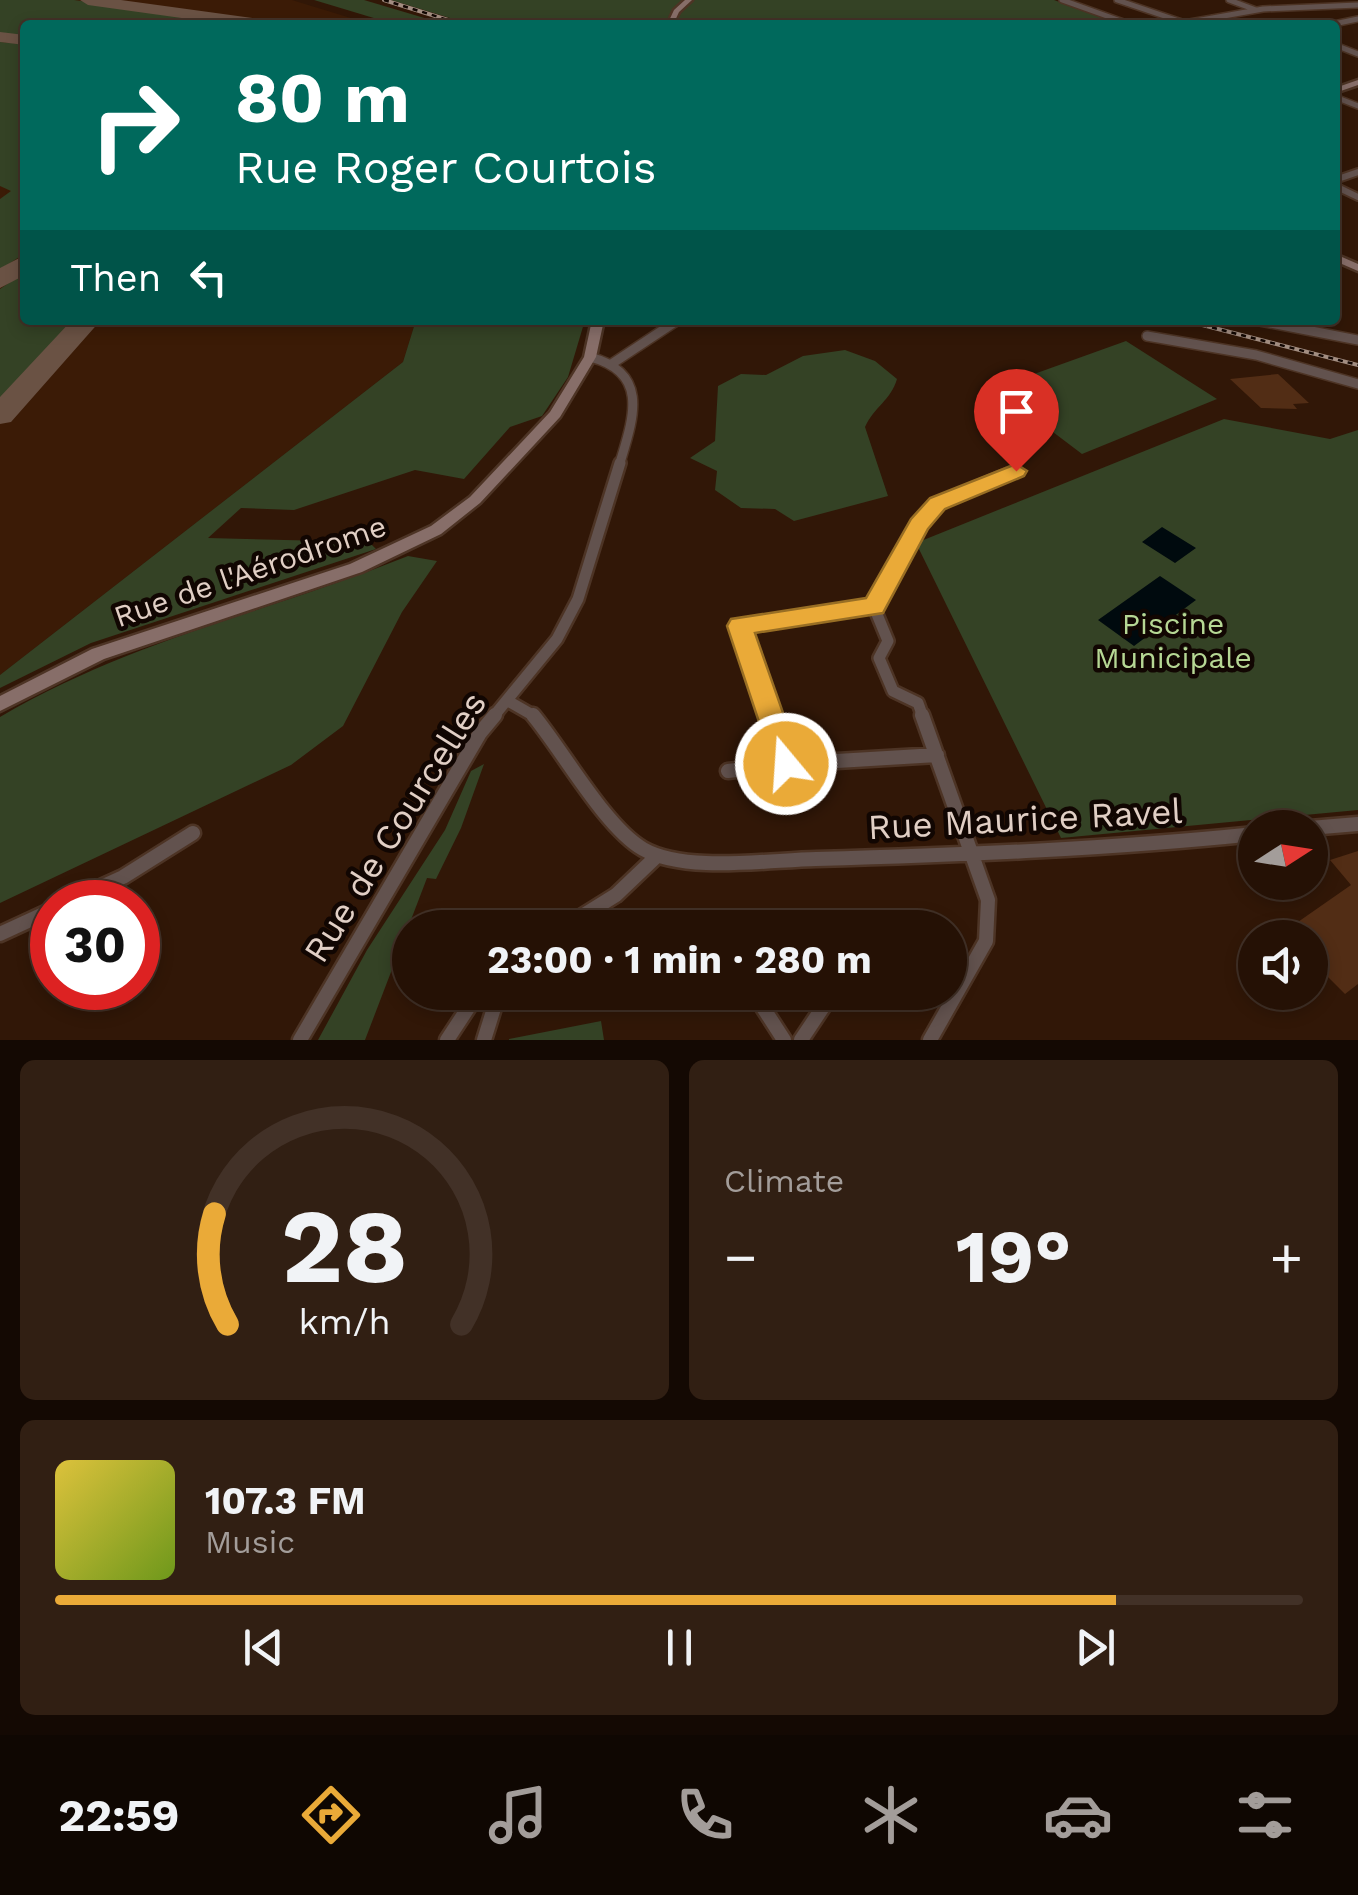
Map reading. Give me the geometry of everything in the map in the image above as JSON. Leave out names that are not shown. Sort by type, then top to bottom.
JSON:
[{"type":"street","points":[[672,20],[689,0]]},
{"type":"street","points":[[1062,0],[1118,20]]},
{"type":"street","points":[[1118,0],[1169,20]]},
{"type":"street","points":[[1229,0],[1256,10]]},
{"type":"street","points":[[1350,0],[1358,4]]},
{"type":"street","points":[[1195,20],[1256,10],[1358,4]]},
{"type":"street","name":"Rue de l'Aérodrome","points":[[0,704],[98,654],[356,568],[436,530],[505,471],[556,414],[590,357],[597,325]]},
{"type":"street","points":[[590,357],[614,364],[618,355],[653,340],[672,325]]},
{"type":"street","points":[[1282,325],[1358,340]]},
{"type":"street","points":[[1147,336],[1256,356],[1358,384]]},
{"type":"street","name":"Rue de Courcelles","points":[[300,1040],[480,733],[556,638],[578,599],[634,416],[629,381],[614,364]]},
{"type":"street","points":[[874,606],[919,525],[938,504],[1016,471]]},
{"type":"street","points":[[874,606],[888,641],[879,658],[893,690],[918,703],[988,900],[986,940],[930,1040]]},
{"type":"street","points":[[786,764],[740,626],[874,606]]},
{"type":"street","points":[[508,701],[534,716],[623,834],[639,848],[657,856],[616,895],[592,910]]},
{"type":"street","points":[[728,771],[937,755]]},
{"type":"street","points":[[1328,826],[1358,824]]},
{"type":"street","points":[[116,880],[193,833]]},
{"type":"street","name":"Rue Maurice Ravel","points":[[657,856],[690,860],[973,855],[1126,848],[1238,836]]},
{"type":"street","points":[[0,934],[30,920]]},
{"type":"street","points":[[447,1040],[467,1010]]},
{"type":"street","points":[[484,1040],[493,1010]]},
{"type":"street","points":[[765,1010],[784,1040]]},
{"type":"street","points":[[801,1040],[821,1010]]},
{"type":"shaded area","points":[[0,0],[292,0],[362,20],[20,20],[20,325],[414,325],[403,362],[0,675]]},
{"type":"shaded area","points":[[1162,527],[1196,548],[1175,563],[1142,542]]},
{"type":"shaded area","points":[[1160,576],[1196,600],[1134,646],[1098,620]]},
{"type":"green space","points":[[0,0],[74,0],[215,20],[20,20],[20,37],[0,35]]},
{"type":"green space","points":[[314,0],[364,0],[431,20],[380,20]]},
{"type":"green space","points":[[391,0],[1054,0],[1110,20],[457,20]]},
{"type":"green space","points":[[0,42],[20,44],[20,256],[0,270],[0,199],[11,191],[0,186]]},
{"type":"green space","points":[[20,275],[20,325],[75,325],[0,407],[0,289]]},
{"type":"green space","points":[[414,325],[584,325],[568,377],[542,416],[510,427],[464,479],[415,470],[294,510],[241,508],[208,538],[369,542],[376,549],[91,643],[0,688],[0,675],[403,362]]},
{"type":"green space","points":[[1126,341],[1217,399],[1082,454],[995,388]]},
{"type":"green space","points":[[845,350],[875,361],[897,379],[865,427],[888,496],[794,521],[775,509],[741,508],[715,490],[717,471],[690,458],[715,441],[718,386],[741,374],[766,375],[803,356]]},
{"type":"green space","name":"Piscine Municipale","points":[[1224,419],[1330,439],[1358,430],[1358,810],[1238,810],[1238,821],[1061,838],[916,543]]},
{"type":"green space","points":[[408,556],[437,561],[402,612],[343,726],[291,765],[48,880],[30,880],[30,889],[0,903],[0,717],[99,667]]},
{"type":"green space","points":[[484,764],[461,828],[436,879],[427,878],[415,910],[393,910],[445,830],[471,771]]},
{"type":"green space","points":[[392,912],[392,969],[365,1040],[318,1040]]},
{"type":"green space","points":[[601,1021],[604,1040],[509,1040],[509,1039]]},
{"type":"building","points":[[1278,374],[1309,403],[1293,404],[1297,409],[1261,408],[1230,379]]},
{"type":"building","points":[[1358,851],[1358,984],[1345,994],[1328,977],[1328,920],[1301,920],[1351,885],[1330,860]]},
{"type":"taxiway","points":[[88,0],[230,20]]},
{"type":"taxiway","points":[[0,37],[20,39]]},
{"type":"taxiway","points":[[0,280],[20,266]]},
{"type":"taxiway","points":[[0,415],[82,325]]},
{"type":"railway","points":[[384,0],[448,20]]},
{"type":"railway","points":[[1202,325],[1358,365]]},
{"type":"route","points":[[786,764],[740,626],[874,606],[919,525],[938,504],[1016,471]]}]
